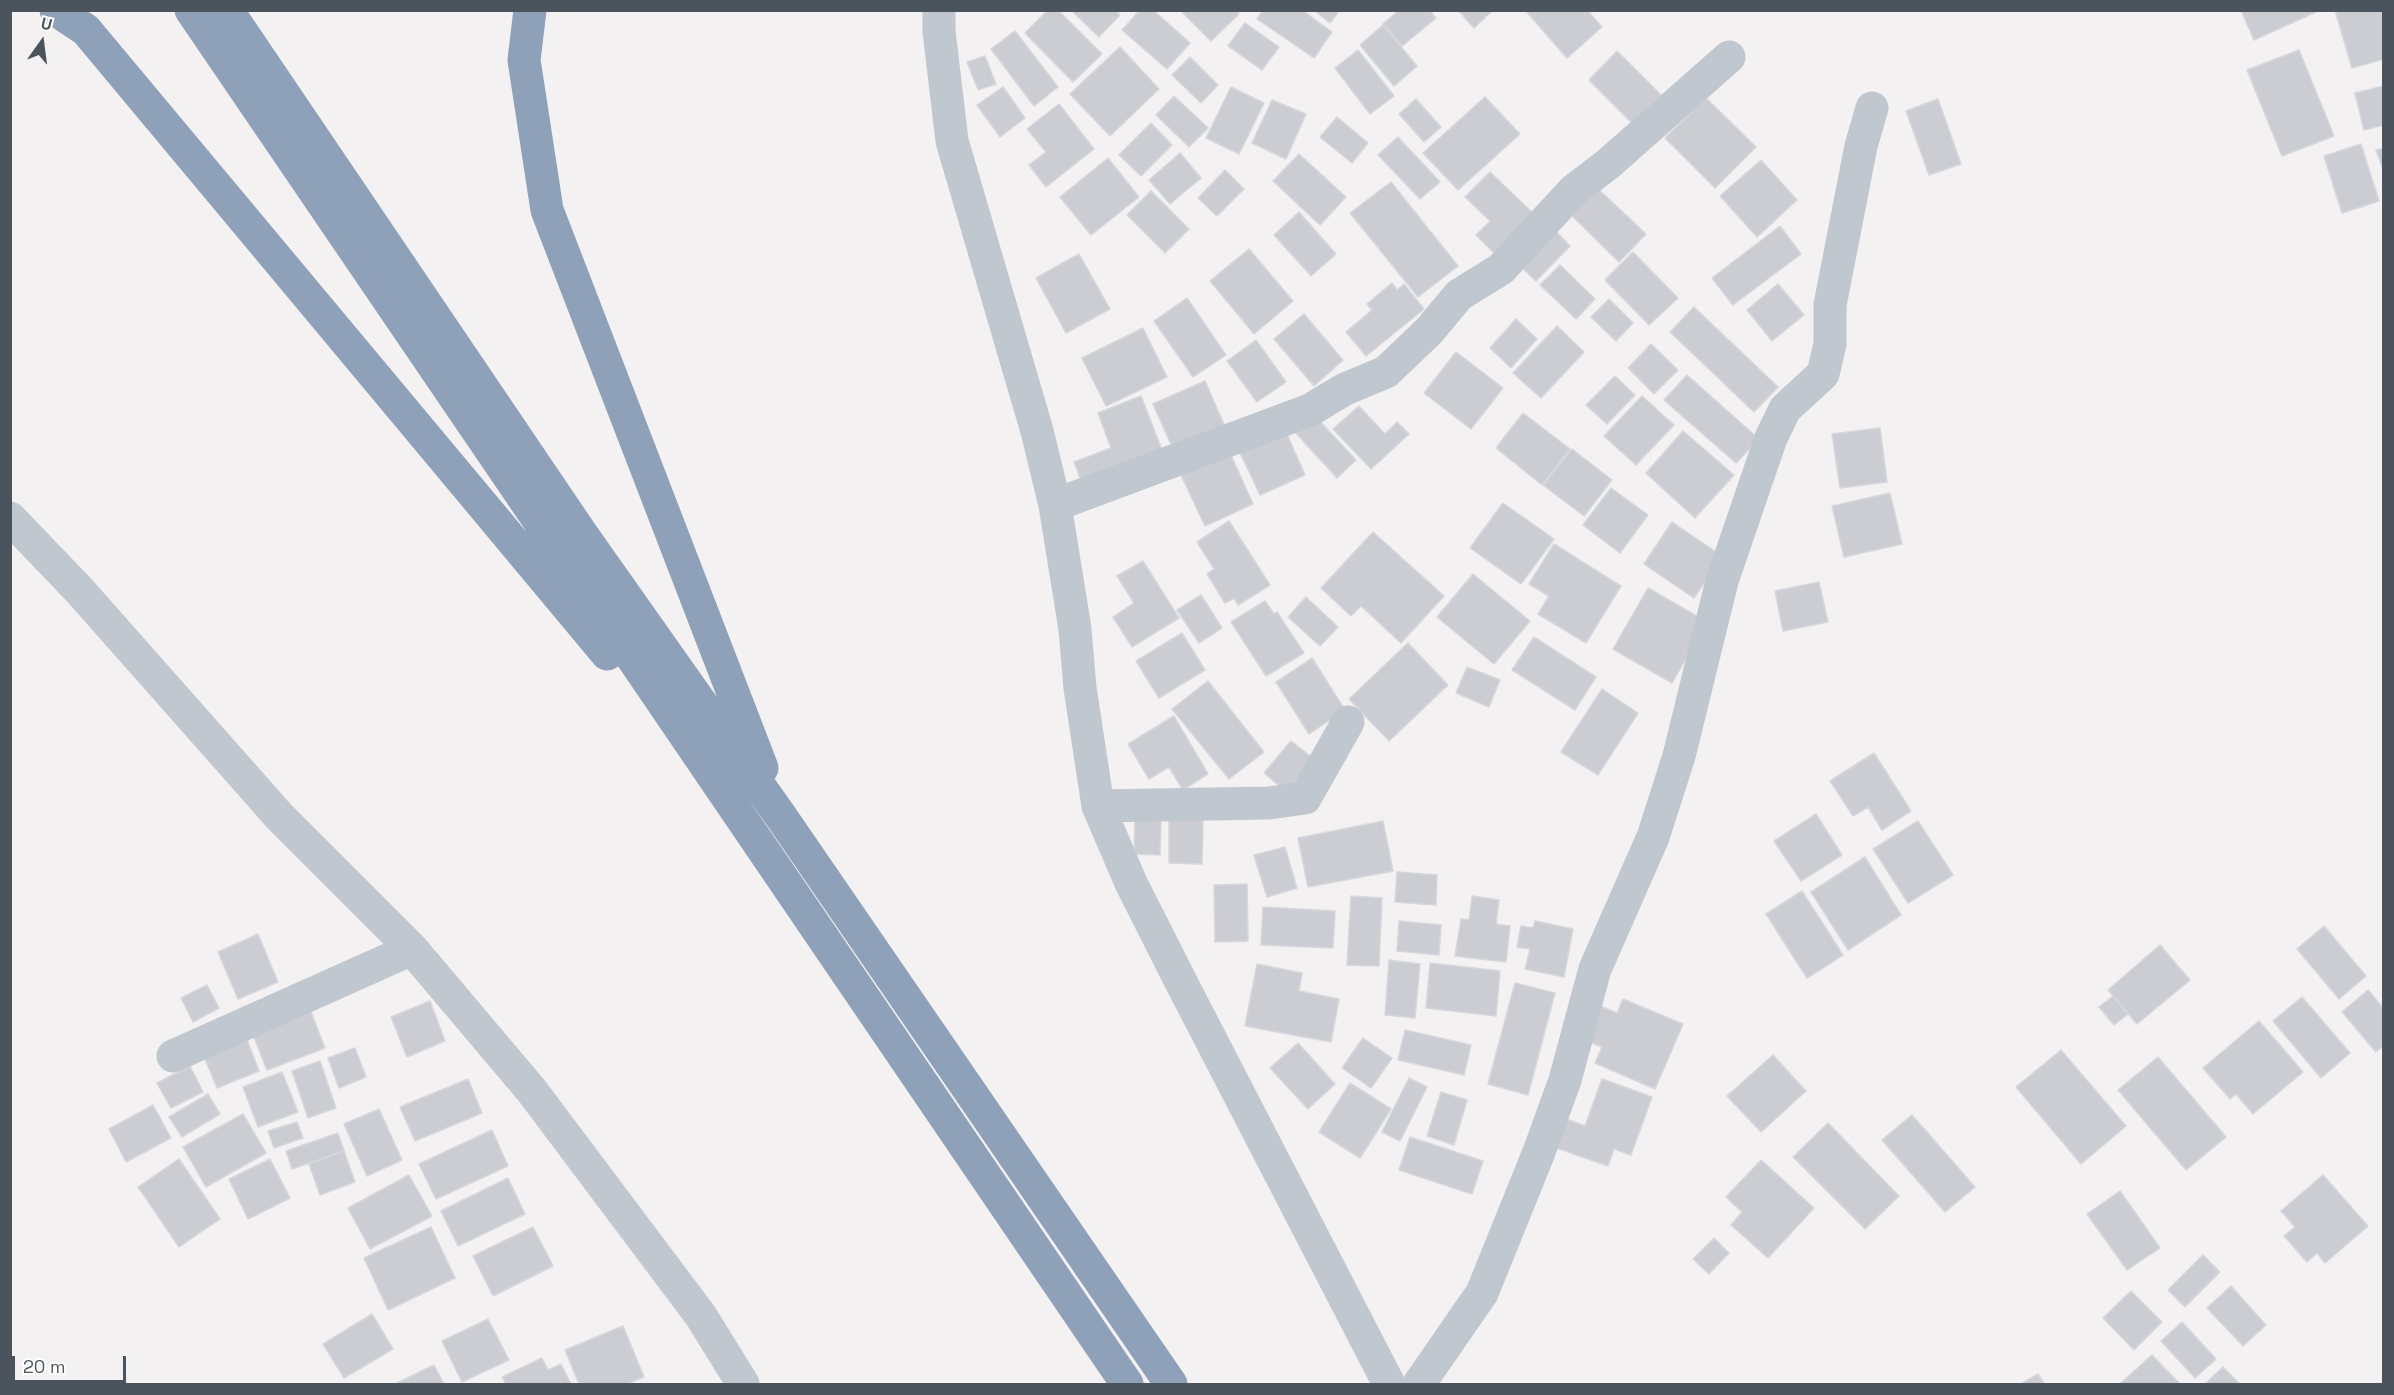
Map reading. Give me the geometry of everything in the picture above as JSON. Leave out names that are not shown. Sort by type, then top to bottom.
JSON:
[{"type":"highway","points":[[56,10],[86,30],[729,801]]},
{"type":"highway","points":[[191,10],[1127,1384]]},
{"type":"highway","points":[[227,10],[581,532],[780,815],[1171,1384]]},
{"type":"highway","points":[[530,10],[524,60],[547,210],[780,815]]},
{"type":"street","points":[[947,17],[952,141],[1037,431],[1055,505],[1075,629],[1080,688],[1098,806],[1131,883],[1389,1384]]},
{"type":"street","points":[[1055,505],[1310,410],[1345,389],[1386,372],[1429,331],[1459,295],[1501,269],[1574,190],[1608,164],[1729,57]]},
{"type":"street","points":[[1419,1384],[1482,1293],[1539,1152],[1565,1080],[1595,969],[1653,837],[1679,756],[1722,581],[1771,438],[1785,409],[1822,374],[1830,344],[1830,305],[1861,146],[1872,108]]},
{"type":"street","points":[[10,518],[80,591],[279,816],[412,949],[532,1091],[701,1316],[743,1384]]},
{"type":"street","points":[[1098,806],[1269,803],[1305,798],[1348,722]]},
{"type":"street","points":[[173,1056],[412,949]]},
{"type":"building","points":[[1048,10],[1058,10],[1102,54],[1073,82],[1025,33]]},
{"type":"building","points":[[1071,10],[1115,10],[1120,15],[1099,37]]},
{"type":"building","points":[[1140,10],[1153,10],[1190,43],[1167,69],[1122,30]]},
{"type":"building","points":[[1180,10],[1236,10],[1239,14],[1211,41]]},
{"type":"building","points":[[1263,10],[1302,10],[1332,32],[1314,58],[1257,19]]},
{"type":"building","points":[[1314,10],[1340,10],[1330,23]]},
{"type":"building","points":[[1399,10],[1429,10],[1436,18],[1402,46],[1383,24]]},
{"type":"building","points":[[1458,10],[1493,10],[1474,28]]},
{"type":"building","points":[[1525,10],[1587,10],[1602,27],[1567,58]]},
{"type":"building","points":[[2241,10],[2315,10],[2316,12],[2254,40]]},
{"type":"building","points":[[2335,10],[2384,10],[2384,59],[2352,68]]},
{"type":"building","points":[[1245,23],[1279,47],[1262,70],[1228,46]]},
{"type":"building","points":[[1383,25],[1417,66],[1394,86],[1360,45]]},
{"type":"building","points":[[1015,31],[1058,87],[1034,106],[991,49]]},
{"type":"building","points":[[1120,47],[1159,89],[1110,136],[1070,94]]},
{"type":"building","points":[[1358,50],[1394,96],[1370,114],[1335,68]]},
{"type":"building","points":[[2299,50],[2334,136],[2282,156],[2247,70]]},
{"type":"building","points":[[1617,51],[1661,95],[1632,123],[1589,80]]},
{"type":"building","points":[[985,56],[996,84],[978,90],[967,62]]},
{"type":"building","points":[[1190,57],[1218,85],[1201,103],[1172,75]]},
{"type":"building","points":[[2384,86],[2384,125],[2364,130],[2355,93]]},
{"type":"building","points":[[1003,87],[1025,118],[1000,137],[977,105]]},
{"type":"building","points":[[1231,87],[1264,103],[1239,154],[1206,138]]},
{"type":"building","points":[[1174,96],[1208,128],[1189,147],[1156,115]]},
{"type":"building","points":[[1485,97],[1520,134],[1458,190],[1423,153]]},
{"type":"building","points":[[1706,98],[1756,147],[1715,188],[1665,138]]},
{"type":"building","points":[[1416,99],[1441,127],[1424,142],[1399,114]]},
{"type":"building","points":[[1938,99],[1961,164],[1929,175],[1906,111]]},
{"type":"building","points":[[1272,100],[1306,114],[1286,159],[1252,143]]},
{"type":"building","points":[[1059,104],[1094,149],[1046,187],[1029,165],[1046,152],[1027,129]]},
{"type":"building","points":[[1337,117],[1368,143],[1352,163],[1320,137]]},
{"type":"building","points":[[1151,123],[1172,145],[1141,176],[1119,155]]},
{"type":"building","points":[[1398,137],[1440,182],[1420,199],[1378,155]]},
{"type":"building","points":[[2361,144],[2379,201],[2342,213],[2324,156]]},
{"type":"building","points":[[2384,148],[2384,172],[2376,150]]},
{"type":"building","points":[[1180,153],[1201,178],[1170,204],[1149,180]]},
{"type":"building","points":[[1299,154],[1346,197],[1320,225],[1273,181]]},
{"type":"building","points":[[1108,158],[1139,197],[1091,235],[1060,197]]},
{"type":"building","points":[[1761,160],[1797,200],[1757,237],[1720,196]]},
{"type":"building","points":[[1225,170],[1244,189],[1217,216],[1198,198]]},
{"type":"building","points":[[1490,172],[1540,220],[1501,260],[1476,235],[1490,221],[1465,197]]},
{"type":"building","points":[[1391,182],[1458,266],[1418,297],[1350,213]]},
{"type":"building","points":[[1592,183],[1646,234],[1619,262],[1566,210]]},
{"type":"building","points":[[1151,191],[1189,229],[1165,253],[1127,215]]},
{"type":"building","points":[[1299,212],[1336,254],[1311,276],[1274,235]]},
{"type":"building","points":[[1549,224],[1570,246],[1536,281],[1514,260]]},
{"type":"building","points":[[1780,226],[1801,254],[1733,305],[1712,278]]},
{"type":"building","points":[[1249,249],[1293,301],[1254,334],[1210,281]]},
{"type":"building","points":[[1633,252],[1678,298],[1649,325],[1605,280]]},
{"type":"building","points":[[1079,254],[1110,309],[1066,333],[1036,278]]},
{"type":"building","points":[[1560,265],[1595,299],[1576,319],[1540,285]]},
{"type":"building","points":[[1392,283],[1397,290],[1404,284],[1424,309],[1366,356],[1346,332],[1372,310],[1367,304]]},
{"type":"building","points":[[1778,284],[1804,315],[1772,341],[1747,310]]},
{"type":"building","points":[[1187,298],[1226,355],[1193,377],[1154,321]]},
{"type":"building","points":[[1609,299],[1633,323],[1616,341],[1591,317]]},
{"type":"building","points":[[1694,307],[1778,387],[1754,412],[1670,332]]},
{"type":"building","points":[[1304,314],[1343,360],[1314,386],[1274,339]]},
{"type":"building","points":[[1516,319],[1537,339],[1511,368],[1490,348]]},
{"type":"building","points":[[1557,326],[1584,352],[1541,398],[1513,373]]},
{"type":"building","points":[[1143,328],[1167,377],[1106,406],[1082,358]]},
{"type":"building","points":[[1256,340],[1286,382],[1257,402],[1227,361]]},
{"type":"building","points":[[1651,344],[1678,370],[1654,394],[1628,368]]},
{"type":"building","points":[[1456,352],[1503,388],[1471,429],[1424,393]]},
{"type":"building","points":[[1687,375],[1759,439],[1736,463],[1664,400]]},
{"type":"building","points":[[1615,376],[1635,395],[1607,424],[1586,405]]},
{"type":"building","points":[[1205,381],[1225,427],[1173,449],[1153,404]]},
{"type":"building","points":[[1141,396],[1164,455],[1083,485],[1074,462],[1111,448],[1098,413]]},
{"type":"building","points":[[1642,396],[1674,425],[1636,465],[1604,436]]},
{"type":"building","points":[[1359,406],[1385,434],[1397,422],[1409,434],[1371,469],[1333,429]]},
{"type":"building","points":[[1312,413],[1356,460],[1337,478],[1293,430]]},
{"type":"building","points":[[1523,413],[1570,449],[1542,485],[1496,448]]},
{"type":"building","points":[[1282,423],[1305,475],[1260,495],[1236,444]]},
{"type":"building","points":[[1880,428],[1887,482],[1840,488],[1832,434]]},
{"type":"building","points":[[1683,431],[1734,475],[1695,518],[1646,473]]},
{"type":"building","points":[[1572,449],[1612,480],[1584,516],[1543,485]]},
{"type":"building","points":[[1230,453],[1253,504],[1205,526],[1181,475]]},
{"type":"building","points":[[1611,488],[1648,515],[1620,553],[1583,525]]},
{"type":"building","points":[[1890,493],[1902,544],[1844,557],[1832,506]]},
{"type":"building","points":[[1503,503],[1554,539],[1521,584],[1470,548]]},
{"type":"building","points":[[1229,521],[1270,585],[1238,605],[1234,598],[1225,603],[1207,574],[1214,569],[1197,542]]},
{"type":"building","points":[[1672,522],[1722,556],[1694,598],[1644,564]]},
{"type":"building","points":[[1373,532],[1444,596],[1401,643],[1361,606],[1351,616],[1321,588]]},
{"type":"building","points":[[1554,544],[1621,586],[1586,643],[1538,614],[1549,596],[1529,584]]},
{"type":"building","points":[[1143,561],[1179,618],[1132,647],[1113,617],[1134,603],[1117,576]]},
{"type":"building","points":[[1473,574],[1530,621],[1494,664],[1437,617]]},
{"type":"building","points":[[1819,582],[1828,622],[1783,631],[1775,591]]},
{"type":"building","points":[[1648,588],[1707,622],[1672,683],[1613,649]]},
{"type":"building","points":[[1201,595],[1222,628],[1199,643],[1177,610]]},
{"type":"building","points":[[1306,597],[1338,627],[1320,646],[1288,617]]},
{"type":"building","points":[[1265,601],[1274,614],[1277,612],[1304,653],[1266,676],[1231,622]]},
{"type":"building","points":[[1182,633],[1205,670],[1159,698],[1136,661]]},
{"type":"building","points":[[1534,637],[1596,677],[1575,710],[1512,670]]},
{"type":"building","points":[[1408,643],[1448,685],[1389,741],[1349,699]]},
{"type":"building","points":[[1312,658],[1345,710],[1309,734],[1276,682]]},
{"type":"building","points":[[1467,667],[1500,680],[1489,707],[1456,693]]},
{"type":"building","points":[[1208,681],[1264,752],[1229,779],[1172,709]]},
{"type":"building","points":[[1602,689],[1638,713],[1598,775],[1561,752]]},
{"type":"building","points":[[1174,716],[1208,774],[1183,790],[1169,767],[1149,779],[1128,744]]},
{"type":"building","points":[[1291,741],[1314,759],[1287,792],[1264,773]]},
{"type":"building","points":[[1874,753],[1911,811],[1882,830],[1868,807],[1853,816],[1830,781]]},
{"type":"building","points":[[1816,814],[1842,855],[1801,881],[1774,841]]},
{"type":"building","points":[[1135,819],[1161,821],[1160,855],[1134,854]]},
{"type":"building","points":[[1169,819],[1203,819],[1202,864],[1169,863]]},
{"type":"building","points":[[1383,821],[1393,871],[1308,887],[1298,838]]},
{"type":"building","points":[[1918,821],[1953,875],[1908,903],[1873,849]]},
{"type":"building","points":[[1285,847],[1297,888],[1267,897],[1254,855]]},
{"type":"building","points":[[1865,857],[1901,915],[1848,950],[1811,892]]},
{"type":"building","points":[[1397,872],[1437,875],[1436,905],[1395,902]]},
{"type":"building","points":[[1247,884],[1248,941],[1215,942],[1214,885]]},
{"type":"building","points":[[1802,891],[1843,955],[1807,978],[1766,914]]},
{"type":"building","points":[[1351,896],[1382,898],[1379,966],[1347,965]]},
{"type":"building","points":[[1472,896],[1499,900],[1496,924],[1510,926],[1506,962],[1455,956],[1461,919],[1469,920]]},
{"type":"building","points":[[1263,907],[1335,911],[1333,948],[1261,945]]},
{"type":"building","points":[[1399,921],[1441,925],[1439,955],[1397,951]]},
{"type":"building","points":[[1535,921],[1573,929],[1564,977],[1525,969],[1530,949],[1517,947],[1521,926],[1533,928]]},
{"type":"building","points":[[2324,926],[2366,976],[2339,999],[2297,949]]},
{"type":"building","points":[[258,934],[278,982],[238,999],[218,952]]},
{"type":"building","points":[[2160,945],[2190,980],[2137,1024],[2108,990]]},
{"type":"building","points":[[1389,960],[1420,964],[1415,1018],[1385,1015]]},
{"type":"building","points":[[1430,963],[1500,971],[1496,1016],[1426,1008]]},
{"type":"building","points":[[1257,964],[1302,973],[1299,991],[1339,999],[1331,1042],[1245,1026]]},
{"type":"building","points":[[1515,983],[1555,993],[1528,1095],[1488,1084]]},
{"type":"building","points":[[207,985],[219,1008],[193,1022],[181,998]]},
{"type":"building","points":[[2368,990],[2384,1009],[2384,1045],[2376,1052],[2342,1012]]},
{"type":"building","points":[[2113,996],[2128,1014],[2114,1025],[2099,1007]]},
{"type":"building","points":[[2302,997],[2350,1053],[2321,1078],[2273,1021]]},
{"type":"building","points":[[1623,999],[1683,1024],[1655,1089],[1595,1063],[1602,1047],[1585,1040],[1600,1006],[1617,1013]]},
{"type":"building","points":[[430,1001],[445,1041],[407,1057],[391,1017]]},
{"type":"building","points":[[311,1012],[325,1048],[267,1070],[253,1035]]},
{"type":"building","points":[[2259,1021],[2303,1072],[2253,1114],[2236,1094],[2230,1099],[2203,1068]]},
{"type":"building","points":[[1405,1030],[1471,1045],[1464,1075],[1398,1060]]},
{"type":"building","points":[[246,1037],[259,1071],[217,1088],[203,1054]]},
{"type":"building","points":[[1363,1038],[1392,1058],[1371,1088],[1342,1068]]},
{"type":"building","points":[[1298,1043],[1335,1084],[1308,1109],[1270,1068]]},
{"type":"building","points":[[355,1048],[366,1077],[339,1088],[328,1058]]},
{"type":"building","points":[[2061,1050],[2126,1126],[2081,1164],[2016,1087]]},
{"type":"building","points":[[1773,1055],[1806,1091],[1761,1132],[1727,1096]]},
{"type":"building","points":[[2158,1057],[2226,1137],[2186,1170],[2118,1090]]},
{"type":"building","points":[[320,1061],[336,1108],[308,1118],[292,1071]]},
{"type":"building","points":[[190,1066],[203,1092],[171,1108],[157,1083]]},
{"type":"building","points":[[282,1072],[298,1112],[258,1127],[243,1087]]},
{"type":"building","points":[[1409,1078],[1427,1087],[1400,1141],[1382,1132]]},
{"type":"building","points":[[468,1079],[482,1113],[415,1141],[400,1107]]},
{"type":"building","points":[[1602,1079],[1652,1097],[1631,1155],[1614,1149],[1608,1166],[1548,1145],[1559,1116],[1585,1126]]},
{"type":"building","points":[[1350,1083],[1391,1109],[1360,1158],[1319,1132]]},
{"type":"building","points":[[1441,1092],[1467,1100],[1454,1145],[1427,1136]]},
{"type":"building","points":[[208,1094],[220,1114],[182,1137],[169,1117]]},
{"type":"building","points":[[153,1105],[171,1138],[126,1162],[109,1129]]},
{"type":"building","points":[[379,1109],[402,1160],[367,1176],[344,1124]]},
{"type":"building","points":[[243,1114],[266,1153],[206,1187],[183,1147]]},
{"type":"building","points":[[1912,1115],[1975,1187],[1945,1212],[1882,1140]]},
{"type":"building","points":[[297,1122],[303,1138],[274,1148],[268,1131]]},
{"type":"building","points":[[1828,1123],[1899,1196],[1865,1229],[1793,1157]]},
{"type":"building","points":[[492,1130],[508,1166],[436,1199],[419,1164]]},
{"type":"building","points":[[338,1133],[344,1151],[292,1169],[286,1151]]},
{"type":"building","points":[[1410,1137],[1483,1161],[1472,1194],[1399,1170]]},
{"type":"building","points":[[344,1151],[355,1182],[320,1195],[309,1164]]},
{"type":"building","points":[[179,1159],[220,1219],[179,1247],[138,1187]]},
{"type":"building","points":[[270,1159],[290,1198],[248,1219],[229,1179]]},
{"type":"building","points":[[1761,1160],[1814,1208],[1768,1258],[1731,1225],[1742,1212],[1726,1197]]},
{"type":"building","points":[[409,1175],[432,1216],[370,1249],[348,1208]]},
{"type":"building","points":[[2323,1175],[2368,1226],[2325,1263],[2317,1253],[2307,1262],[2284,1236],[2295,1227],[2281,1211]]},
{"type":"building","points":[[508,1178],[525,1214],[458,1246],[441,1211]]},
{"type":"building","points":[[2120,1191],[2160,1248],[2127,1270],[2087,1214]]},
{"type":"building","points":[[431,1227],[455,1278],[388,1310],[364,1258]]},
{"type":"building","points":[[533,1227],[553,1266],[493,1296],[473,1256]]},
{"type":"building","points":[[1714,1238],[1729,1253],[1709,1274],[1693,1259]]},
{"type":"building","points":[[2203,1255],[2220,1272],[2185,1307],[2168,1290]]},
{"type":"building","points":[[2231,1286],[2266,1325],[2243,1346],[2207,1308]]},
{"type":"building","points":[[2131,1291],[2162,1322],[2134,1350],[2103,1318]]},
{"type":"building","points":[[372,1314],[393,1349],[344,1378],[323,1344]]},
{"type":"building","points":[[488,1319],[509,1360],[462,1382],[442,1341]]},
{"type":"building","points":[[2182,1322],[2216,1359],[2195,1378],[2161,1341]]},
{"type":"building","points":[[623,1326],[644,1377],[627,1384],[579,1384],[565,1350]]},
{"type":"building","points":[[2152,1355],[2180,1384],[2120,1384]]},
{"type":"building","points":[[542,1358],[548,1370],[561,1364],[571,1384],[506,1384],[502,1377]]},
{"type":"building","points":[[434,1365],[444,1384],[395,1384]]},
{"type":"building","points":[[2223,1367],[2240,1384],[2205,1384]]},
{"type":"building","points":[[2038,1374],[2044,1384],[2021,1384]]}]
